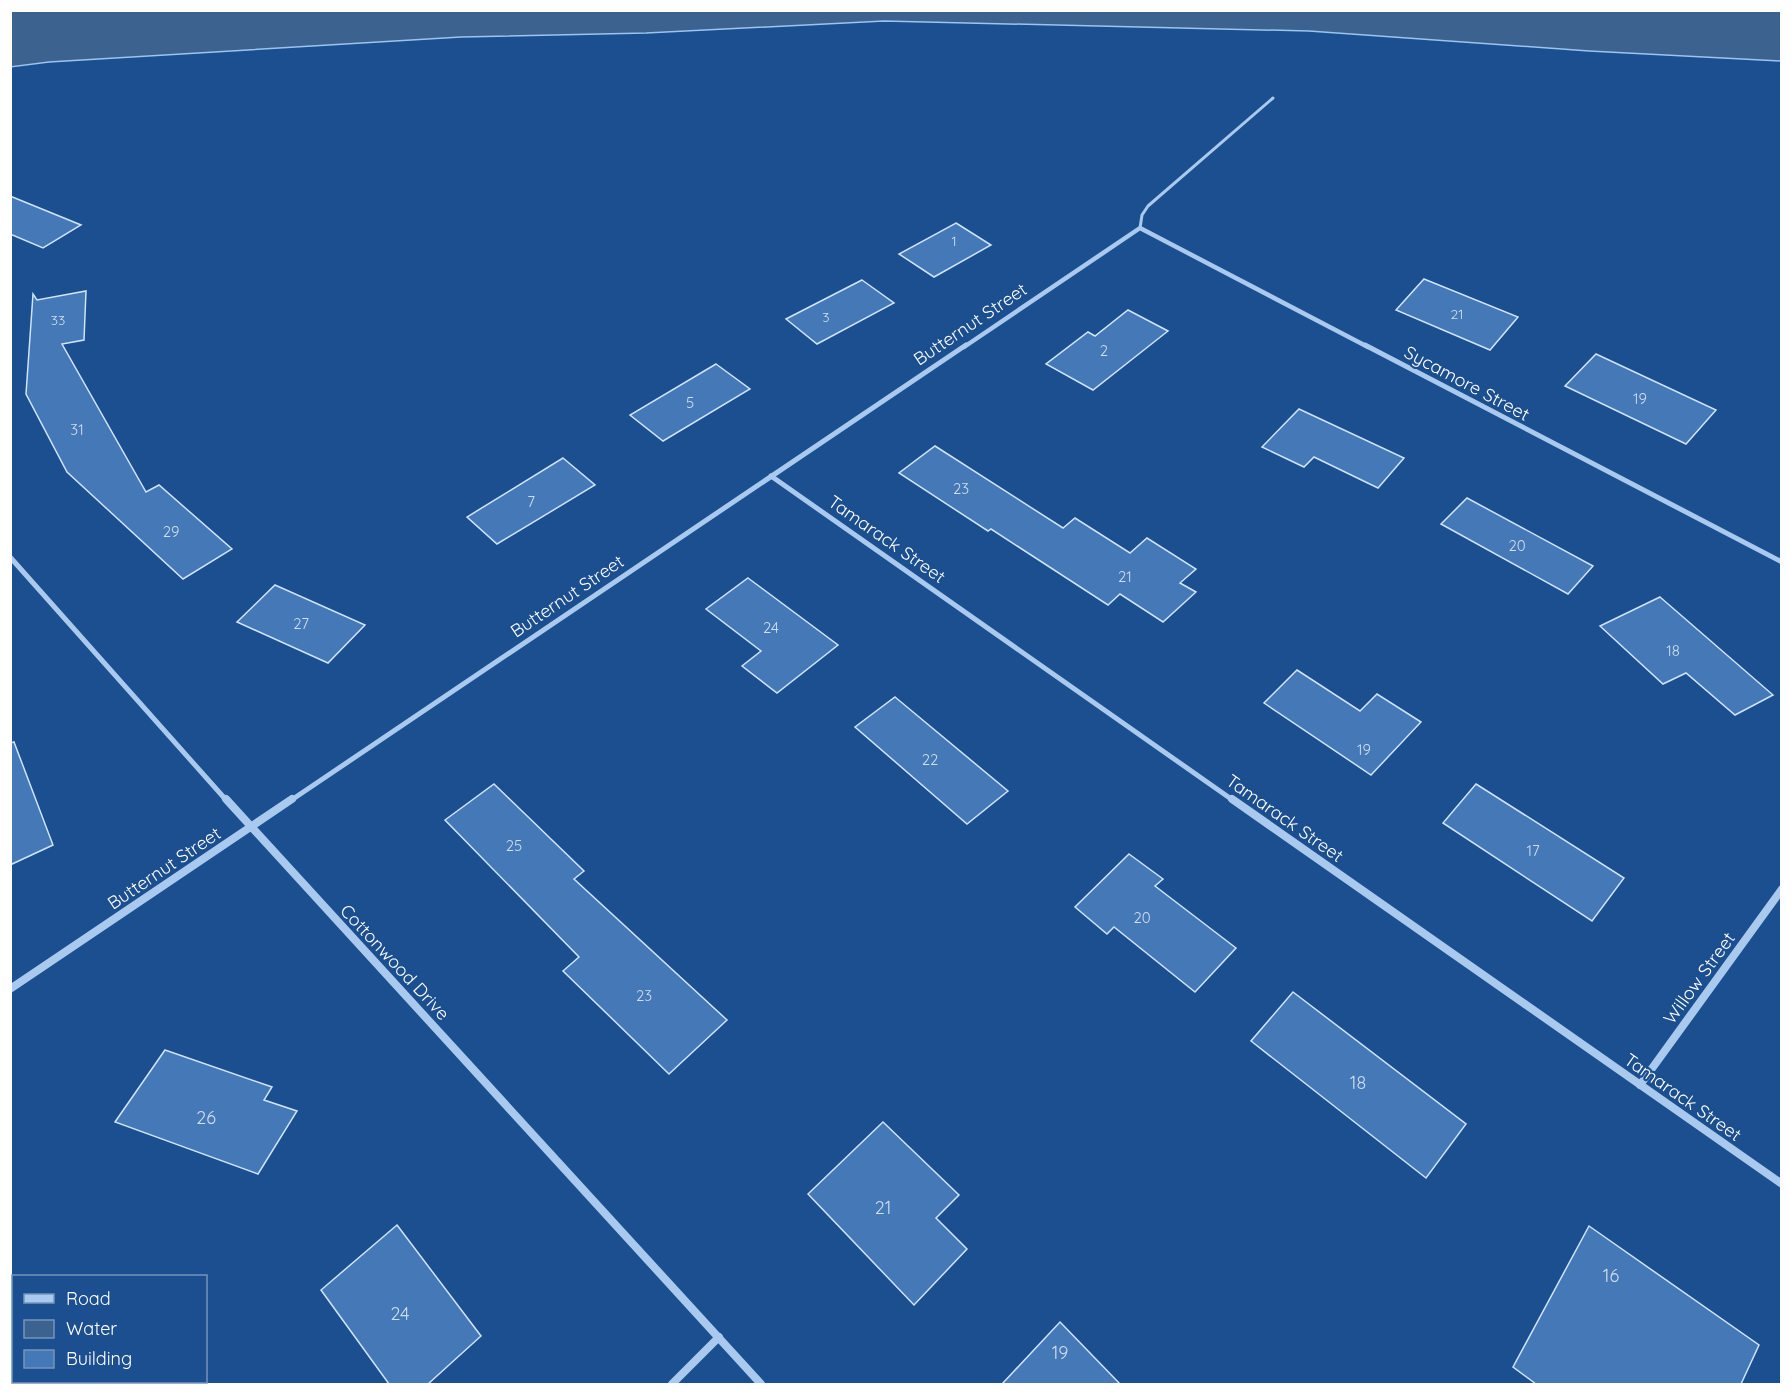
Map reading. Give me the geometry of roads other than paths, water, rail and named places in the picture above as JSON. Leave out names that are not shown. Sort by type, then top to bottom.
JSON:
[{"type":"street","name":"Butternut Street","points":[[10,989],[1140,228]]},
{"type":"street","name":"Sycamore Street","points":[[1140,228],[1782,562]]},
{"type":"street","name":"Tamarack Street","points":[[771,476],[1782,1184]]},
{"type":"street","name":"Cottonwood Drive","points":[[10,557],[251,827],[760,1384]]},
{"type":"street","name":"Willow Street","points":[[1640,1085],[1782,889]]},
{"type":"street","points":[[672,1384],[719,1337]]},
{"type":"lane","points":[[1140,228],[1142,215],[1148,206],[1273,98]]},
{"type":"water","points":[[11,10],[1781,10],[1781,61],[1589,51],[1309,31],[884,21],[646,33],[461,37],[49,62],[10,67]]}]
